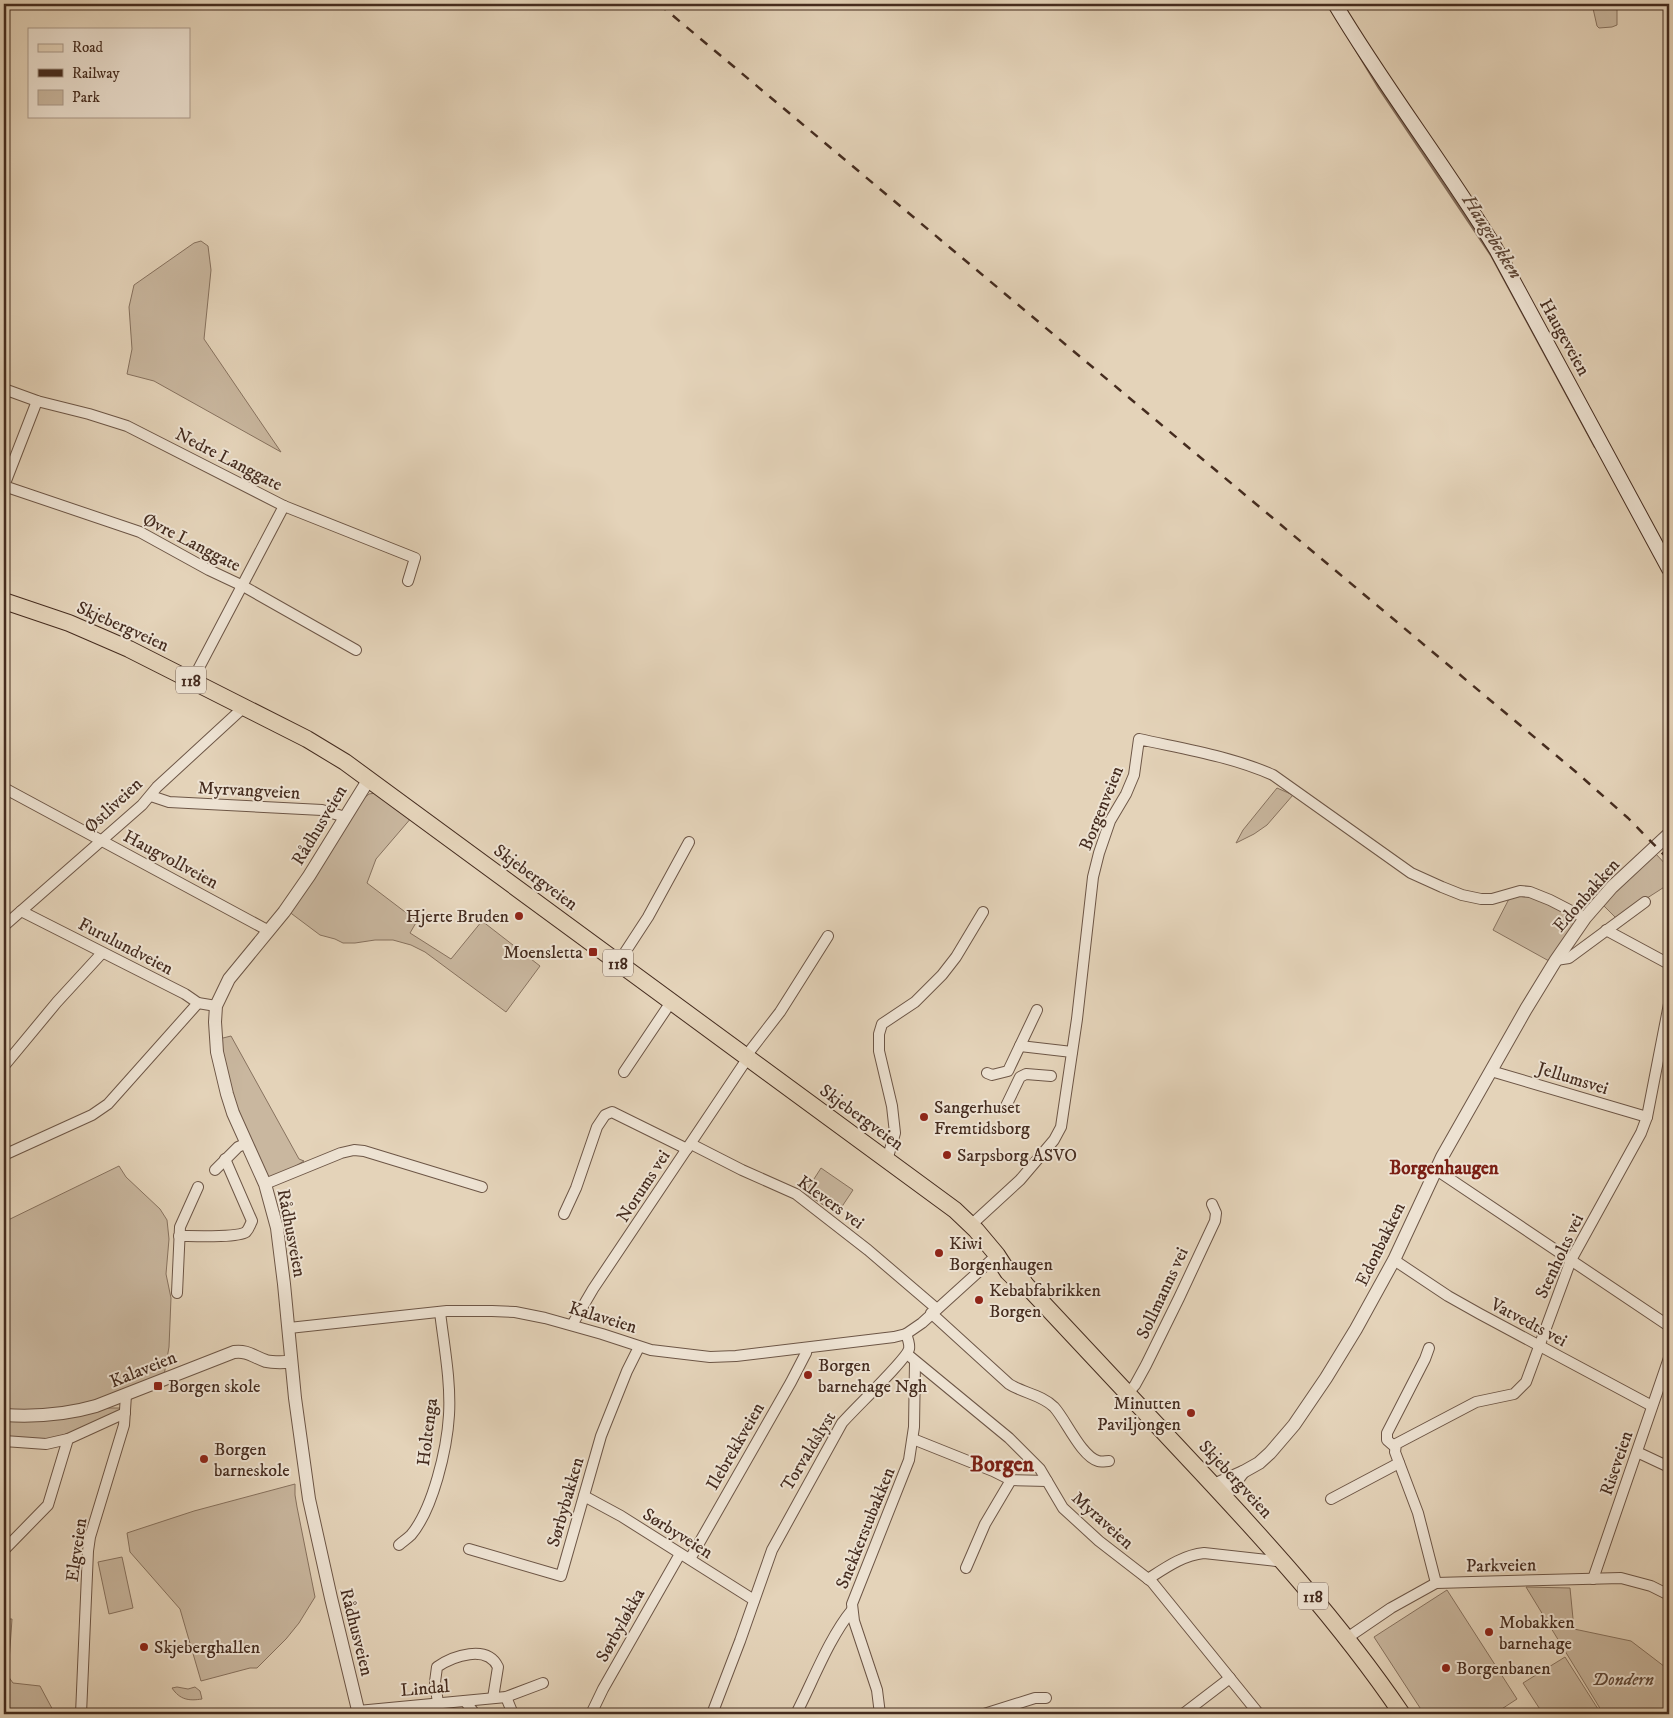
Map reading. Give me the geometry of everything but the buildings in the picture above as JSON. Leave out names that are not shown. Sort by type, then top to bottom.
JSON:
[{"type":"main road","name":"Haugeveien","points":[[1335,4],[1388,88],[1496,249],[1669,569]]},
{"type":"main road","name":"Skjebergveien","points":[[4,601],[98,635],[308,739],[345,762],[618,962],[744,1061],[887,1160],[954,1210],[971,1225],[998,1256],[1014,1267],[1023,1278],[1025,1284],[1282,1559],[1347,1638],[1402,1714]]},
{"type":"street","name":"Nedre Langgate","points":[[4,389],[127,426],[284,506],[415,558],[408,581]]},
{"type":"street","points":[[4,486],[37,400]]},
{"type":"street","name":"Øvre Langgate","points":[[4,486],[140,532],[209,570],[244,586],[356,650]]},
{"type":"street","points":[[192,681],[244,586],[284,506]]},
{"type":"street","name":"Østliveien","points":[[4,926],[150,796],[157,787],[244,707]]},
{"type":"street","name":"Borgenveien","points":[[971,1225],[1020,1180],[1062,1127],[1093,877],[1099,852],[1110,821],[1126,794],[1134,775],[1139,739],[1224,757],[1273,775],[1411,873],[1448,890],[1481,899],[1492,899],[1520,892],[1530,892],[1540,895],[1585,918]]},
{"type":"street","name":"Rådhusveien","points":[[359,1712],[314,1528],[291,1362],[289,1328],[277,1228],[265,1184],[233,1113],[222,1077],[215,1040],[216,1006],[229,979],[270,930],[309,876],[369,779]]},
{"type":"street","name":"Haugvollveien","points":[[4,788],[270,930]]},
{"type":"street","name":"Myrvangveien","points":[[150,796],[169,802],[322,810],[345,817]]},
{"type":"street","name":"Edonbakken","points":[[1219,1491],[1270,1453],[1294,1425],[1339,1358],[1394,1260],[1435,1170],[1490,1070],[1556,960],[1585,918],[1612,887],[1669,834]]},
{"type":"street","points":[[618,962],[648,917],[688,842]]},
{"type":"street","name":"Edonbakken","points":[[1556,960],[1569,958],[1645,902]]},
{"type":"street","name":"Furulundveien","points":[[21,911],[185,994],[198,1003],[216,1006]]},
{"type":"street","points":[[887,1160],[895,1133],[892,1106],[879,1051],[879,1034],[882,1024],[915,1002],[942,975],[956,957],[983,912]]},
{"type":"street","points":[[1606,930],[1669,964]]},
{"type":"street","name":"Norums vei","points":[[572,1325],[593,1289],[744,1061],[780,1012],[828,936]]},
{"type":"street","points":[[4,1066],[57,1002],[102,953]]},
{"type":"street","points":[[624,1072],[671,1002]]},
{"type":"street","points":[[4,1155],[92,1115],[108,1104],[198,1003]]},
{"type":"street","name":"Stenholts vei","points":[[1395,1448],[1396,1444],[1406,1437],[1476,1402],[1510,1395],[1519,1391],[1526,1382],[1571,1260],[1641,1133],[1647,1117],[1669,1004]]},
{"type":"street","points":[[988,1073],[992,1075],[1008,1071],[1037,1010]]},
{"type":"street","points":[[1020,1046],[1072,1052]]},
{"type":"street","name":"Jellumsvei","points":[[1490,1070],[1647,1117]]},
{"type":"street","points":[[1006,1106],[1020,1077],[1026,1074],[1052,1076]]},
{"type":"street","name":"Klevers vei","points":[[564,1214],[576,1188],[597,1127],[605,1115],[612,1112],[644,1129],[689,1146],[796,1194],[868,1250],[1009,1384],[1050,1403],[1088,1454],[1098,1461],[1110,1461]]},
{"type":"street","points":[[214,1170],[238,1147],[247,1143]]},
{"type":"street","points":[[265,1184],[341,1153],[354,1150],[364,1151],[482,1187]]},
{"type":"street","points":[[179,1236],[234,1235],[245,1233],[251,1225],[252,1222],[225,1159]]},
{"type":"street","points":[[1435,1170],[1669,1326]]},
{"type":"street","points":[[177,1293],[181,1222],[198,1187]]},
{"type":"street","name":"Sollmanns vei","points":[[1128,1393],[1135,1385],[1146,1365],[1183,1291],[1215,1220],[1216,1212],[1212,1204]]},
{"type":"street","points":[[915,1362],[907,1354],[909,1346],[906,1334],[916,1328],[998,1256]]},
{"type":"street","name":"Vatvedts vei","points":[[1394,1260],[1450,1297],[1652,1406]]},
{"type":"street","name":"Kalaveien","points":[[289,1328],[440,1312],[475,1310],[515,1312],[572,1325],[638,1347],[670,1353],[710,1357],[807,1348],[906,1334]]},
{"type":"street","name":"Holtenga","points":[[398,1544],[410,1535],[421,1519],[432,1495],[446,1439],[449,1396],[440,1312]]},
{"type":"street","name":"Sørbybakken","points":[[469,1549],[561,1576],[603,1430],[638,1347]]},
{"type":"street","name":"Ilebrekkveien","points":[[690,1559],[791,1382],[807,1348]]},
{"type":"street","points":[[1347,1638],[1380,1614],[1436,1582],[1418,1513],[1395,1448],[1387,1440],[1387,1433],[1429,1348]]},
{"type":"street","name":"Kalaveien","points":[[4,1414],[44,1416],[96,1406],[126,1396],[234,1352],[249,1353],[265,1361],[291,1362]]},
{"type":"street","name":"Torvaldslyst","points":[[712,1714],[779,1534],[842,1423],[907,1354]]},
{"type":"street","name":"Riseveien","points":[[1593,1579],[1669,1358]]},
{"type":"street","name":"Snekkerstubakken","points":[[880,1714],[874,1680],[854,1621],[852,1604],[906,1470],[913,1439],[915,1362]]},
{"type":"street","name":"Myraveien","points":[[915,1362],[1009,1438],[1040,1469],[1063,1508],[1099,1541],[1148,1579],[1171,1604],[1260,1714]]},
{"type":"street","name":"Elgveien","points":[[81,1714],[87,1564],[90,1537],[126,1420],[126,1396]]},
{"type":"street","points":[[4,1441],[46,1444],[68,1439],[125,1413]]},
{"type":"street","points":[[4,1550],[48,1505],[68,1439]]},
{"type":"street","points":[[913,1439],[993,1471],[1010,1480],[1047,1481]]},
{"type":"street","points":[[1637,1452],[1669,1467]]},
{"type":"street","points":[[1331,1499],[1399,1463]]},
{"type":"street","points":[[966,1568],[984,1524],[1010,1480]]},
{"type":"street","name":"Sørbyveien","points":[[584,1496],[621,1516],[754,1600]]},
{"type":"street","points":[[1148,1579],[1194,1554],[1204,1553],[1276,1561],[1282,1559]]},
{"type":"street","name":"Sørbyløkka","points":[[591,1714],[603,1688],[680,1554]]},
{"type":"street","name":"Parkveien","points":[[1436,1582],[1470,1583],[1621,1578],[1651,1586],[1669,1595]]},
{"type":"street","points":[[796,1714],[830,1645],[852,1610]]},
{"type":"street","points":[[438,1703],[435,1682],[437,1667],[450,1660],[476,1654],[488,1655],[498,1667],[493,1698]]},
{"type":"street","points":[[1184,1714],[1230,1678]]},
{"type":"street","name":"Lindal","points":[[359,1712],[506,1697],[543,1683]]},
{"type":"street","points":[[506,1697],[513,1714]]},
{"type":"street","points":[[984,1714],[1035,1698],[1046,1698]]},
{"type":"street","name":"Lindal","points":[[465,1701],[475,1714]]},
{"type":"green space","points":[[1592,4],[1617,4],[1617,25],[1599,28]]},
{"type":"green space","points":[[201,241],[208,246],[211,270],[204,339],[281,452],[154,381],[127,374],[132,349],[129,307],[134,285],[194,243]]},
{"type":"green space","points":[[1277,788],[1293,795],[1267,825],[1236,843],[1243,830]]},
{"type":"green space","points":[[375,793],[412,817],[376,859],[367,883],[417,921],[410,933],[451,959],[482,921],[540,966],[506,1012],[425,952],[411,945],[393,940],[343,943],[320,935],[288,911],[364,798],[369,794]]},
{"type":"green space","points":[[1655,853],[1669,868],[1669,884],[1616,918],[1602,904]]},
{"type":"green space","points":[[1520,891],[1581,916],[1549,961],[1493,930],[1512,893]]},
{"type":"green space","points":[[231,1036],[299,1159],[304,1161],[265,1184],[233,1113],[215,1040]]},
{"type":"green space","points":[[119,1166],[126,1177],[160,1209],[167,1220],[169,1239],[166,1274],[171,1298],[169,1347],[163,1381],[96,1406],[4,1415],[4,1222]]},
{"type":"green space","points":[[821,1168],[853,1190],[837,1214],[805,1193]]},
{"type":"green space","points":[[108,1408],[125,1408],[68,1439],[4,1441],[4,1420]]},
{"type":"green space","points":[[295,1484],[297,1507],[315,1597],[299,1623],[286,1639],[257,1668],[250,1668],[201,1681],[180,1609],[130,1552],[127,1533],[194,1511]]},
{"type":"green space","points":[[122,1557],[133,1608],[109,1614],[98,1562]]},
{"type":"green space","name":"Dondern","points":[[1526,1587],[1570,1588],[1574,1629],[1631,1641],[1669,1670],[1669,1714],[1595,1714],[1601,1710]]},
{"type":"green space","name":"Borgenbanen","points":[[1447,1590],[1517,1699],[1494,1714],[1424,1714],[1374,1637]]},
{"type":"green space","points":[[4,1619],[12,1619],[8,1676],[13,1683],[40,1686],[55,1714],[4,1714]]},
{"type":"green space","points":[[1565,1657],[1598,1709],[1590,1714],[1543,1714],[1523,1683]]},
{"type":"green space","points":[[195,1687],[200,1691],[202,1699],[189,1700],[182,1697],[172,1688],[188,1689]]},
{"type":"waterway","name":"Haugebekken","points":[[1353,45],[1379,88],[1491,255],[1595,447]]},
{"type":"railway","points":[[659,4],[1576,772],[1628,818],[1669,860]]},
{"type":"place","name":"Hjerte Bruden","points":[[519,916]]},
{"type":"place","name":"Moensletta","points":[[593,952]]},
{"type":"place","name":"Sangerhuset Fremtidsborg","points":[[924,1117]]},
{"type":"place","name":"Sarpsborg ASVO","points":[[947,1155]]},
{"type":"place","name":"Kiwi Borgenhaugen","points":[[939,1253]]},
{"type":"place","name":"Kebabfabrikken Borgen","points":[[979,1300]]},
{"type":"place","name":"Borgen barnehage Ngh","points":[[808,1375]]},
{"type":"place","name":"Borgen skole","points":[[158,1386]]},
{"type":"place","name":"Minutten Paviljongen","points":[[1191,1413]]},
{"type":"place","name":"Borgen barneskole","points":[[204,1459]]},
{"type":"place","name":"Mobakken barnehage","points":[[1489,1632]]},
{"type":"place","name":"Skjeberghallen","points":[[144,1647]]},
{"type":"place","name":"Borgenbanen","points":[[1446,1668]]},
{"type":"district","name":"Borgenhaugen","points":[[1444,1167]]},
{"type":"district","name":"Borgen","points":[[1002,1463]]}]
